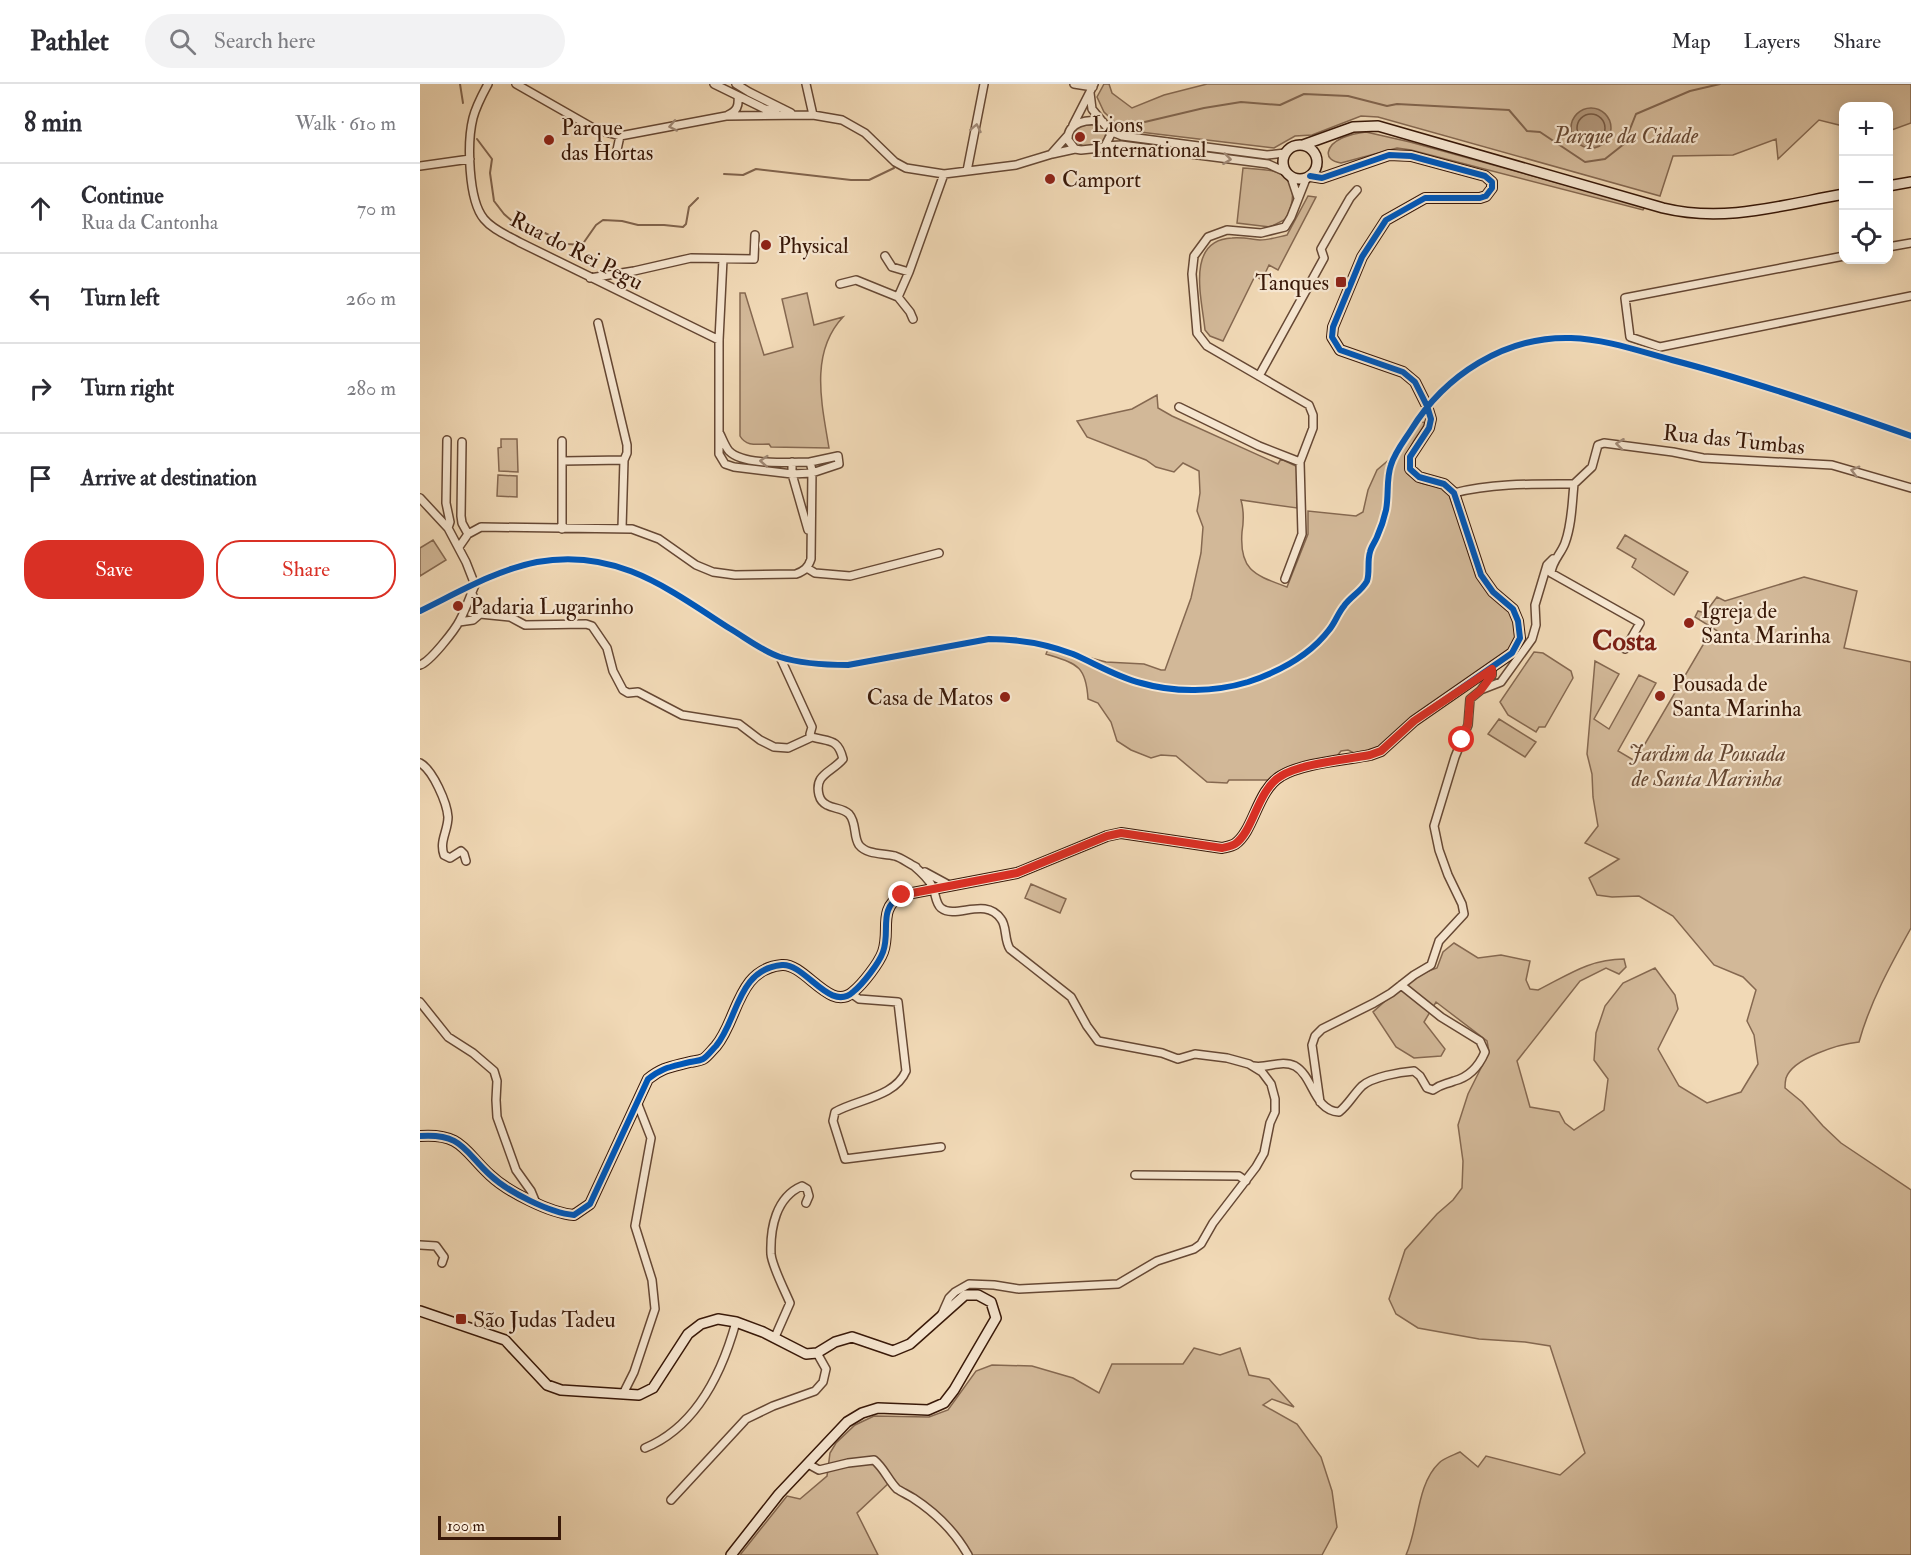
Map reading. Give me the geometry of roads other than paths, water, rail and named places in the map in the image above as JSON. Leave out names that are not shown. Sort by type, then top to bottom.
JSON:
[{"type":"street","name":"Rua do Rei Pegu","points":[[488,84],[476,106],[473,118],[470,159],[474,201],[483,218],[492,228],[719,340]]},
{"type":"street","points":[[420,1136],[433,1136],[456,1142],[503,1185],[562,1214],[574,1215],[590,1204],[648,1079],[660,1070],[704,1059],[718,1044],[742,994],[754,977],[769,968],[784,964],[796,968],[827,993],[842,997],[852,994],[878,963],[884,950],[887,909],[892,901],[902,895],[1017,873],[1107,836],[1121,833],[1222,848],[1235,844],[1243,834],[1268,787],[1280,776],[1298,768],[1381,751],[1414,721],[1512,653],[1520,638],[1518,621],[1513,609],[1493,592],[1481,574],[1454,492],[1444,484],[1419,477],[1410,469],[1410,457],[1429,428],[1431,419],[1415,382],[1403,372],[1340,350],[1332,338],[1333,327],[1362,257],[1386,220],[1425,198],[1480,198],[1486,196],[1492,188],[1492,182],[1485,176],[1411,156],[1389,155],[1322,178],[1296,179],[1268,164],[1121,146],[1075,149],[1052,153],[1016,165],[944,174],[906,168],[895,162],[865,133],[842,120],[793,114],[726,116],[620,136],[595,129],[516,84]]},
{"type":"street","points":[[714,84],[765,109],[793,114]]},
{"type":"street","points":[[736,84],[749,93],[793,114]]},
{"type":"street","points":[[806,84],[813,115]]},
{"type":"street","points":[[968,171],[984,84]]},
{"type":"street","points":[[1074,84],[1092,88]]},
{"type":"street","points":[[1052,153],[1068,135],[1092,88]]},
{"type":"street","points":[[1092,88],[1092,109],[1110,131],[1122,136],[1267,155],[1285,153]]},
{"type":"street","points":[[726,116],[735,112],[739,105],[738,96]]},
{"type":"street","points":[[1073,126],[1078,123],[1103,122]]},
{"type":"street","points":[[1298,198],[1282,163],[1285,153],[1293,146],[1303,145],[1353,127],[1378,126],[1680,212],[1732,215],[1839,195]]},
{"type":"street","points":[[1105,146],[1110,131]]},
{"type":"street","points":[[1068,135],[1075,149]]},
{"type":"street","points":[[1285,579],[1302,534],[1300,462],[1313,428],[1313,415],[1309,405],[1207,345],[1197,333],[1192,274],[1194,256],[1208,237],[1227,230],[1261,233],[1285,227],[1292,217],[1308,177],[1316,169],[1317,159],[1330,135]]},
{"type":"street","points":[[617,150],[620,136]]},
{"type":"street","points":[[1303,145],[1311,149],[1317,159],[1334,173]]},
{"type":"street","points":[[420,166],[470,159]]},
{"type":"street","points":[[898,297],[944,174]]},
{"type":"street","points":[[1893,185],[1911,182]]},
{"type":"street","points":[[1259,376],[1324,258],[1321,249],[1350,198],[1357,190]]},
{"type":"street","points":[[590,278],[691,258],[754,259],[755,235]]},
{"type":"street","points":[[1893,247],[1911,243]]},
{"type":"street","points":[[885,256],[892,267],[909,272]]},
{"type":"street","points":[[1839,257],[1625,298],[1630,337],[1660,347],[1911,296]]},
{"type":"street","points":[[720,434],[729,451],[740,459],[810,462],[838,456],[839,464],[812,473],[792,474],[734,467],[725,464],[719,454],[719,340],[723,259]]},
{"type":"street","points":[[840,284],[856,280],[898,297],[913,319]]},
{"type":"street","points":[[598,323],[627,445],[624,460],[622,528]]},
{"type":"street","points":[[1179,407],[1259,446],[1300,462]]},
{"type":"street","points":[[447,440],[446,503],[450,522],[448,528]]},
{"type":"street","points":[[562,441],[562,529]]},
{"type":"street","points":[[462,442],[461,516],[468,534]]},
{"type":"street","name":"Rua das Tumbas","points":[[1574,484],[1592,467],[1598,445],[1604,443],[1711,459],[1832,465],[1911,488]]},
{"type":"street","points":[[562,461],[624,460]]},
{"type":"street","points":[[792,462],[792,474],[810,538]]},
{"type":"street","points":[[459,548],[468,534],[481,527],[622,528],[632,529],[659,539],[696,565],[713,572],[735,575],[796,574],[807,568],[810,559],[812,473],[810,462]]},
{"type":"street","points":[[446,470],[461,470]]},
{"type":"street","points":[[1454,492],[1524,485],[1574,484],[1565,544],[1552,565],[1551,573],[1640,623],[1625,649]]},
{"type":"street","points":[[420,665],[426,664],[433,657],[459,622],[475,585],[448,528],[422,500]]},
{"type":"street","points":[[807,568],[819,574],[850,576],[939,553]]},
{"type":"street","points":[[1481,690],[1501,681],[1532,639],[1536,625],[1535,605],[1547,565],[1559,553]]},
{"type":"street","points":[[471,593],[476,598],[476,608],[480,614]]},
{"type":"street","points":[[459,622],[473,620],[480,614],[510,616],[525,625],[586,624],[592,626],[607,648],[613,671],[623,690],[628,693],[638,692],[682,715],[739,724],[760,740],[774,747],[788,748],[812,737],[831,741],[840,749],[843,759],[821,777],[817,784],[819,798],[826,805],[841,809],[850,815],[856,840],[861,848],[870,852],[896,856],[949,885]]},
{"type":"street","points":[[780,657],[812,727],[810,734],[812,737]]},
{"type":"street","points":[[1320,1102],[1312,1045],[1315,1036],[1322,1029],[1374,1004],[1431,965],[1439,941],[1464,914],[1439,850],[1434,826],[1455,757],[1468,724],[1470,699],[1481,690],[1492,675],[1492,669]]},
{"type":"street","points":[[420,763],[426,766],[433,776],[446,808],[448,817],[441,842],[444,855],[450,858],[461,851],[465,854],[466,861]]},
{"type":"street","points":[[914,866],[933,888],[938,905],[943,910],[988,909],[1000,916],[1004,922],[1006,943],[1010,949],[1071,998],[1098,1041],[1162,1053],[1178,1059],[1194,1054],[1208,1054],[1269,1067],[1285,1063],[1296,1067],[1320,1102],[1330,1112],[1339,1113],[1363,1085],[1377,1079],[1414,1071],[1427,1088],[1432,1090],[1443,1083],[1455,1081],[1478,1068],[1485,1052],[1480,1041],[1442,1017],[1401,986]]},
{"type":"street","points":[[852,994],[859,999],[898,1002],[906,1071],[902,1080],[878,1096],[835,1112],[833,1121],[845,1159],[941,1147]]},
{"type":"street","points":[[420,1002],[448,1037],[495,1071],[498,1081],[497,1117],[516,1170],[531,1191],[536,1203]]},
{"type":"street","points":[[941,1316],[949,1298],[969,1284],[994,1285],[1019,1290],[1118,1284],[1157,1262],[1202,1244],[1213,1223],[1246,1181],[1264,1153],[1270,1123],[1275,1112],[1275,1099],[1271,1084],[1262,1072],[1249,1064]]},
{"type":"street","points":[[623,1394],[634,1372],[655,1309],[652,1280],[635,1226],[651,1138],[637,1102]]},
{"type":"street","points":[[1135,1175],[1239,1176],[1246,1181]]},
{"type":"street","points":[[775,1337],[790,1303],[771,1256],[774,1216],[791,1191],[802,1186],[807,1189],[809,1196],[806,1203]]},
{"type":"street","points":[[420,1245],[436,1246],[444,1257],[442,1263]]},
{"type":"street","points":[[420,1311],[505,1340],[547,1384],[561,1390],[639,1395],[653,1388],[688,1334],[701,1324],[718,1319],[736,1322],[775,1337],[806,1354],[817,1353],[835,1342],[852,1337],[892,1351],[910,1344],[965,1295],[978,1295],[991,1302],[996,1318],[944,1403],[928,1410],[878,1408],[862,1413],[847,1422],[778,1494],[730,1555]]},
{"type":"street","points":[[645,1448],[679,1428],[701,1401],[722,1363],[736,1322]]},
{"type":"street","points":[[671,1500],[746,1419],[773,1406],[815,1391],[823,1382],[826,1369],[817,1353]]},
{"type":"street","points":[[807,1464],[819,1470],[855,1461],[874,1460],[879,1463],[890,1482],[946,1525],[968,1555]]},
{"type":"water","points":[[1591,108],[1599,109],[1605,114],[1610,120],[1610,136],[1605,142],[1599,147],[1591,148],[1583,147],[1577,142],[1572,136],[1571,128],[1572,120],[1577,114],[1583,109]]},
{"type":"waterway","points":[[460,84],[463,103]]},
{"type":"waterway","points":[[1132,125],[1241,102],[1280,105],[1304,94],[1348,96],[1387,106],[1397,104],[1509,110],[1527,131],[1540,132],[1585,162],[1605,159],[1624,144],[1636,114],[1690,91],[1720,84]]},
{"type":"waterway","points":[[477,139],[492,159],[490,173],[494,201],[504,214],[519,227],[545,233],[567,244],[582,245],[596,225],[603,220],[638,225],[683,227],[686,224],[689,207],[698,198]]},
{"type":"waterway","points":[[724,174],[743,175],[756,169],[869,180],[894,168]]},
{"type":"place","name":"Lions International","points":[[1080,137]]},
{"type":"place","name":"Parque das Hortas","points":[[549,140]]},
{"type":"place","name":"Camport","points":[[1050,179]]},
{"type":"place","name":"Physical","points":[[766,245]]},
{"type":"place","name":"Tanques","points":[[1341,282]]},
{"type":"place","name":"Padaria Lugarinho","points":[[458,606]]},
{"type":"place","name":"Igreja de Santa Marinha","points":[[1689,623]]},
{"type":"place","name":"Pousada de Santa Marinha","points":[[1660,696]]},
{"type":"place","name":"Casa de Matos","points":[[1005,697]]},
{"type":"place","name":"São Judas Tadeu","points":[[461,1319]]},
{"type":"district","name":"Costa","points":[[1624,640]]},
{"type":"park label","name":"Parque da Cidade","points":[[1626,135]]},
{"type":"park label","name":"Jardim da Pousada de Santa Marinha","points":[[1707,766]]}]
